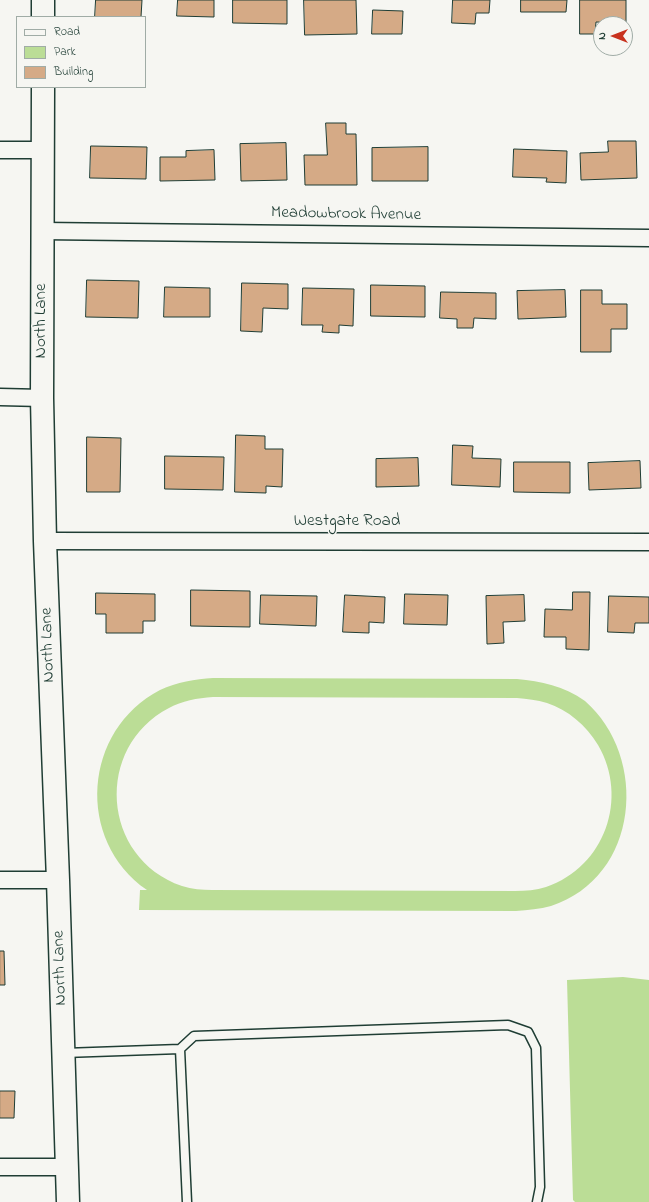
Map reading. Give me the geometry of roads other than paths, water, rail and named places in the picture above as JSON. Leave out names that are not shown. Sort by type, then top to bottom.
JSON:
[{"type":"street","points":[[43,0],[43,16]]},
{"type":"street","name":"North Lane","points":[[43,88],[42,398],[45,541],[58,880],[68,1202]]},
{"type":"street","points":[[0,150],[42,150]]},
{"type":"street","name":"Meadowbrook Avenue","points":[[42,231],[649,238]]},
{"type":"street","points":[[0,397],[42,398]]},
{"type":"street","name":"Westgate Road","points":[[45,541],[649,542]]},
{"type":"street","points":[[0,880],[58,880]]},
{"type":"street","points":[[0,1167],[67,1167]]},
{"type":"lane","points":[[63,1053],[180,1049],[194,1036],[508,1025],[528,1032],[536,1048],[540,1187],[537,1202]]},
{"type":"lane","points":[[180,1049],[187,1202]]}]
